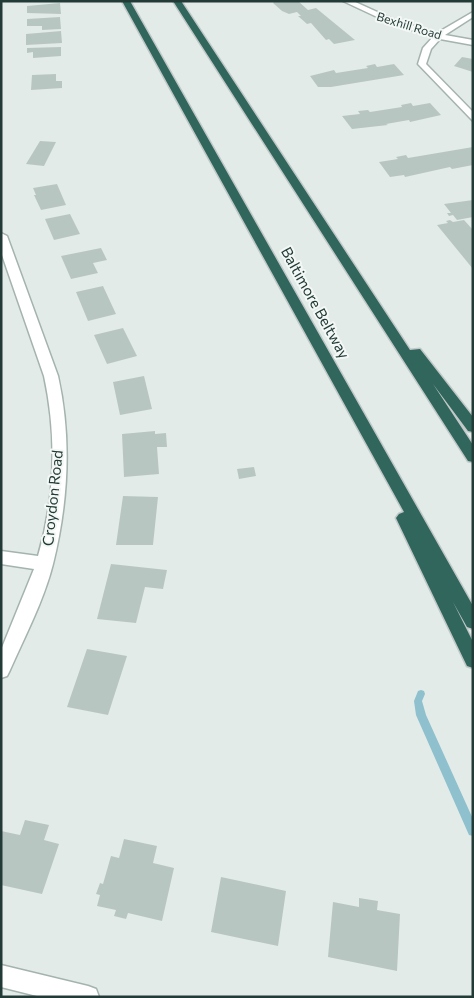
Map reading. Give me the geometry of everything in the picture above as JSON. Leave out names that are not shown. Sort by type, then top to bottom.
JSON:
[{"type":"highway","name":"Baltimore Beltway","points":[[126,1],[473,622]]},
{"type":"highway","points":[[177,1],[473,457]]},
{"type":"highway","points":[[340,254],[473,427]]},
{"type":"highway","points":[[336,377],[473,660]]},
{"type":"street","name":"Bexhill Road","points":[[348,2],[464,32]]},
{"type":"street","name":"Bexhill Road","points":[[348,2],[406,28],[473,43]]},
{"type":"street","points":[[473,14],[459,20],[448,29],[426,50],[422,57],[422,64],[473,118]]},
{"type":"street","name":"Croydon Road","points":[[1,236],[51,378],[59,425],[60,467],[53,521],[44,564],[1,670]]},
{"type":"street","points":[[1,557],[44,564]]},
{"type":"street","points":[[1,976],[88,997]]},
{"type":"building","points":[[275,1],[298,1],[308,10],[316,8],[355,40],[334,44],[329,39],[326,40],[311,23],[307,24],[298,16],[301,16],[297,12],[289,14],[282,11],[273,3]]},
{"type":"building","points":[[60,3],[61,14],[27,13],[27,6]]},
{"type":"building","points":[[60,17],[61,29],[42,30],[42,26],[27,26],[27,19]]},
{"type":"building","points":[[61,31],[62,43],[26,45],[26,34]]},
{"type":"building","points":[[61,47],[61,56],[33,58],[33,52],[27,53],[27,48]]},
{"type":"building","points":[[462,57],[473,59],[473,72],[454,66]]},
{"type":"building","points":[[375,64],[377,67],[394,64],[404,75],[331,87],[318,87],[310,76],[334,70],[336,73],[368,68],[366,66]]},
{"type":"building","points":[[56,74],[56,81],[62,81],[62,88],[31,90],[32,75]]},
{"type":"building","points":[[411,103],[413,106],[430,103],[441,115],[410,122],[409,120],[386,124],[388,125],[352,129],[342,116],[360,114],[358,111],[368,110],[370,112],[402,107],[401,105]]},
{"type":"building","points":[[40,141],[56,142],[44,166],[26,164]]},
{"type":"building","points":[[473,147],[473,165],[452,169],[450,167],[405,177],[404,175],[390,177],[379,162],[398,159],[396,157],[406,155],[408,158]]},
{"type":"building","points":[[57,184],[66,205],[41,210],[33,188]]},
{"type":"building","points":[[473,200],[473,217],[457,220],[453,215],[449,216],[447,213],[451,213],[444,204]]},
{"type":"building","points":[[70,214],[80,234],[54,240],[45,219]]},
{"type":"building","points":[[450,220],[453,222],[464,220],[473,230],[473,269],[437,225],[448,223],[446,221]]},
{"type":"building","points":[[101,248],[107,260],[93,263],[98,273],[71,279],[61,256]]},
{"type":"building","points":[[103,286],[116,314],[88,321],[76,292]]},
{"type":"building","points":[[123,328],[137,356],[107,364],[94,335]]},
{"type":"building","points":[[144,376],[152,409],[120,415],[113,382]]},
{"type":"building","points":[[155,431],[155,434],[166,433],[167,447],[157,447],[159,474],[124,477],[122,434]]},
{"type":"building","points":[[254,467],[256,476],[239,479],[237,469]]},
{"type":"building","points":[[123,496],[158,497],[153,545],[116,545]]},
{"type":"building","points":[[111,564],[167,570],[163,589],[145,587],[136,623],[97,619]]},
{"type":"building","points":[[87,649],[127,656],[108,715],[67,707]]},
{"type":"building","points":[[25,820],[49,825],[44,840],[59,844],[42,894],[1,885],[1,831],[20,835]]},
{"type":"building","points":[[124,839],[157,846],[153,863],[174,868],[162,921],[128,913],[126,919],[114,916],[116,910],[97,906],[100,895],[96,894],[100,883],[103,884],[111,856],[119,858]]},
{"type":"building","points":[[221,877],[286,891],[278,946],[211,932]]},
{"type":"building","points":[[359,898],[378,901],[377,910],[400,914],[397,971],[328,957],[333,902],[359,907]]},
{"type":"waterway","points":[[421,694],[418,701],[421,715],[473,831]]}]
